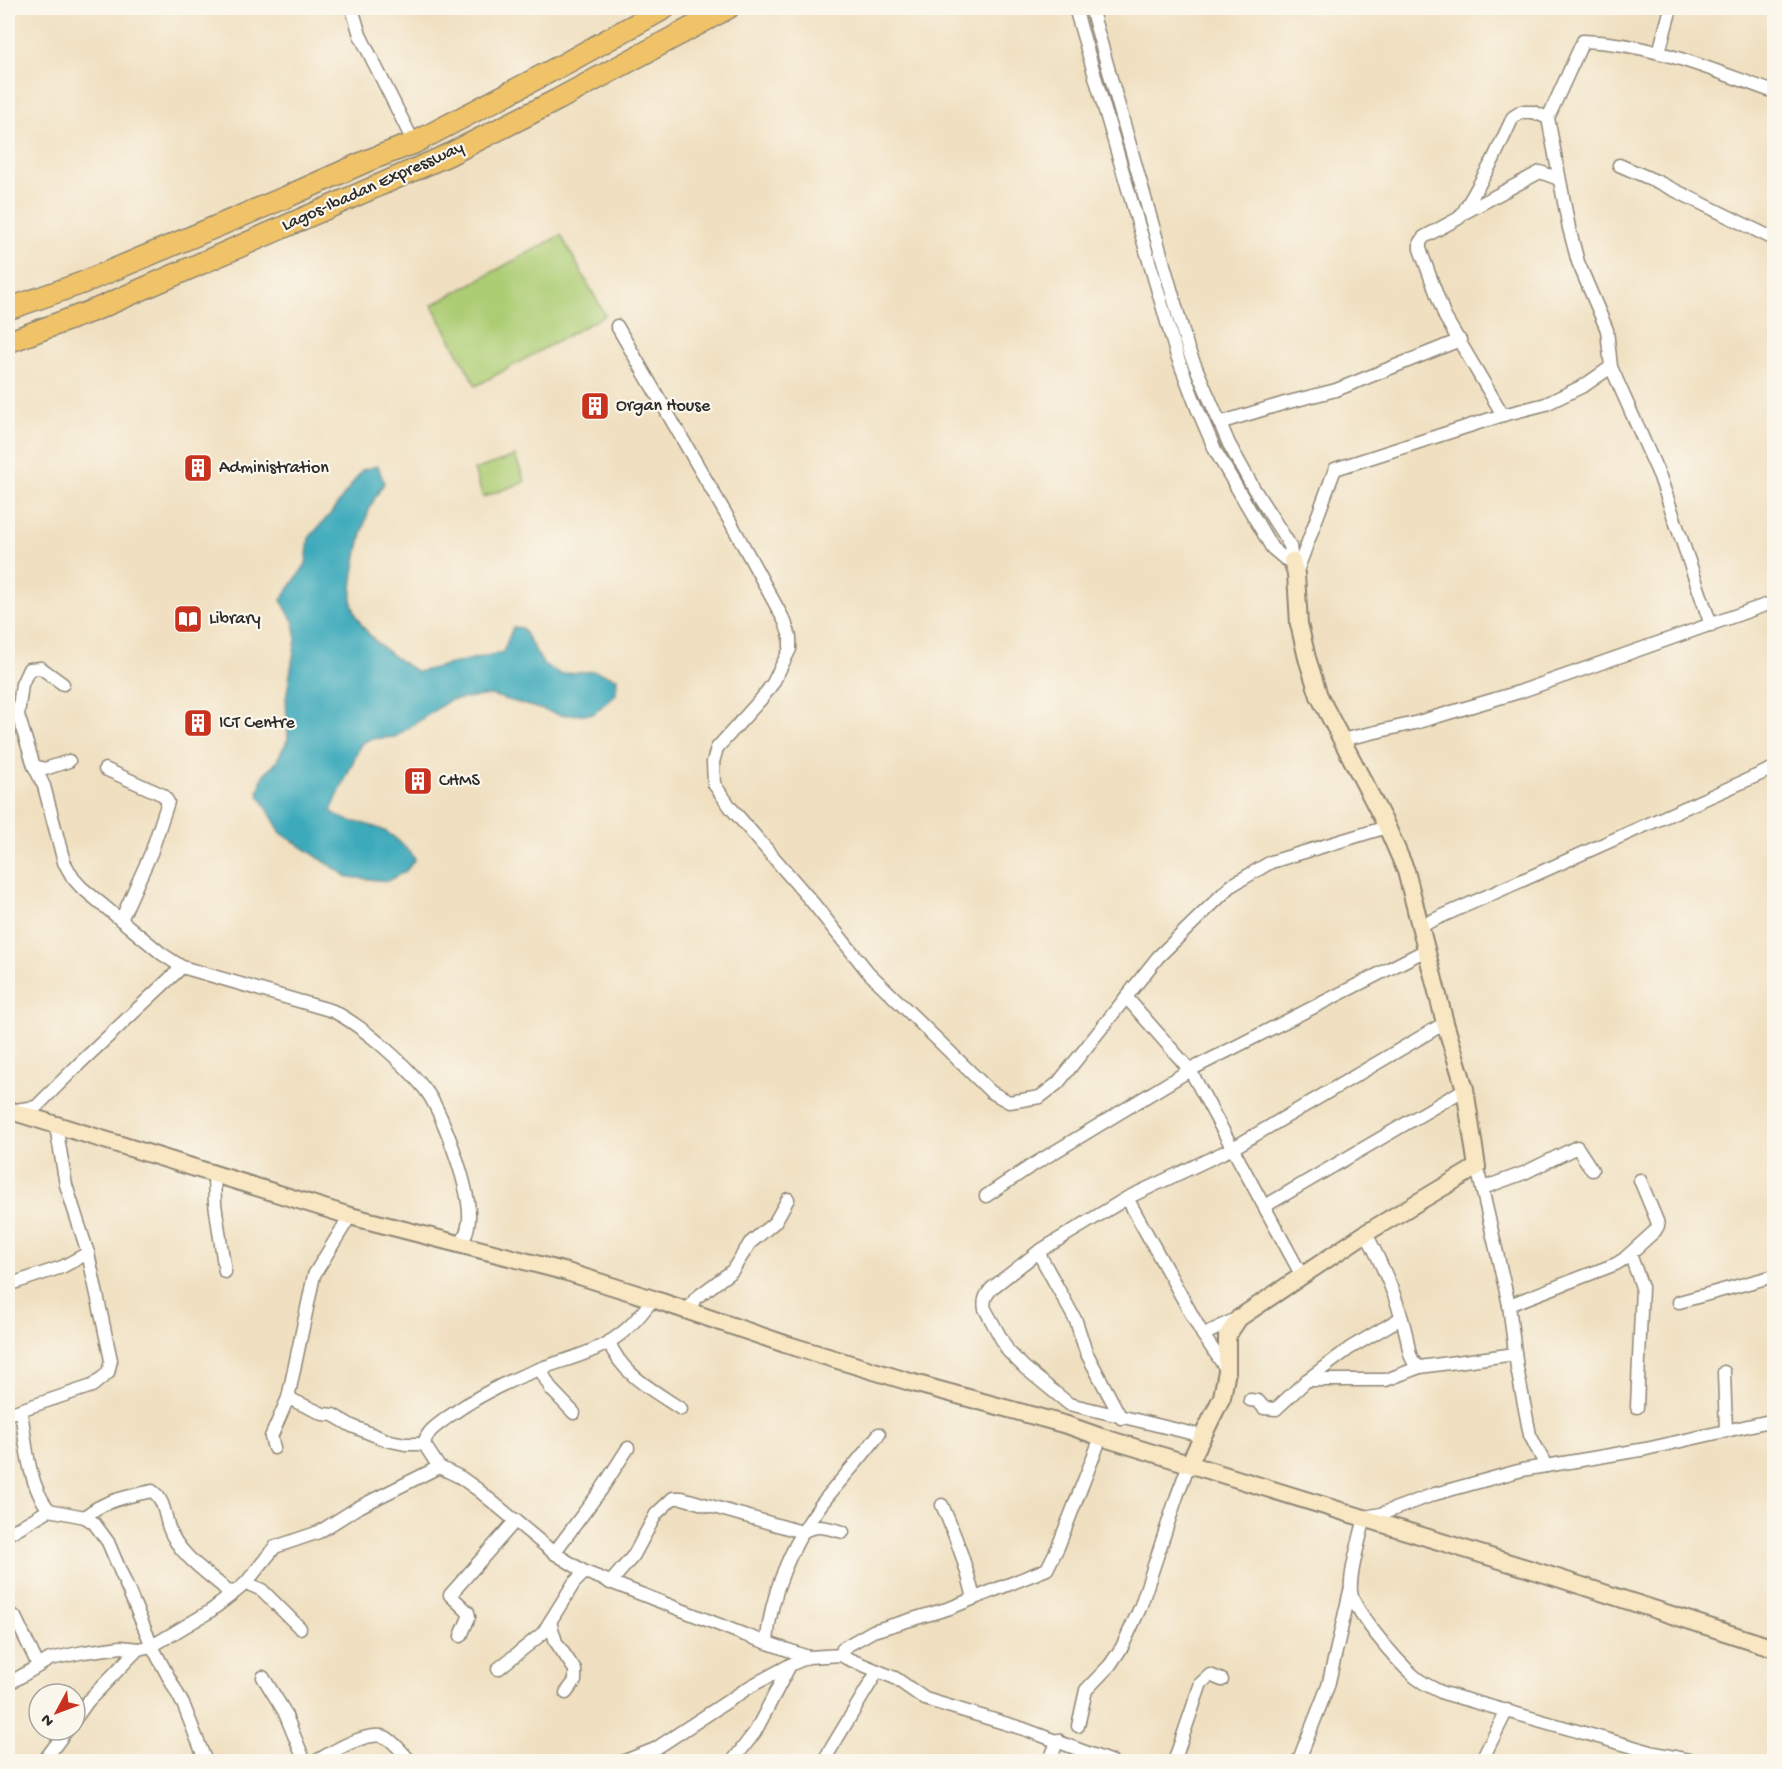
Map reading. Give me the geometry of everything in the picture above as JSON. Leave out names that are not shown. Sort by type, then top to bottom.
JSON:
[{"type":"highway","name":"Lagos-Ibadan Expressway","points":[[8,309],[93,278],[414,143],[665,8]]},
{"type":"highway","name":"Lagos-Ibadan Expressway","points":[[8,342],[97,309],[448,155],[557,100],[728,8]]},
{"type":"street","points":[[352,8],[360,34],[414,143]]},
{"type":"street","points":[[1076,8],[1176,353],[1197,408],[1216,452],[1272,548],[1294,567]]},
{"type":"street","points":[[1091,8],[1188,349],[1219,423],[1254,489],[1290,546],[1299,624],[1319,696],[1388,827],[1406,871],[1445,1023],[1465,1089],[1477,1167],[1509,1305],[1515,1354],[1530,1435],[1546,1466]]},
{"type":"street","points":[[1659,52],[1671,8]]},
{"type":"street","points":[[1711,625],[1660,477],[1611,367],[1607,330],[1578,262],[1548,118],[1583,41],[1610,42],[1659,52],[1774,92]]},
{"type":"street","points":[[1503,415],[1445,317],[1420,249],[1420,242],[1424,237],[1459,218],[1462,214],[1493,160],[1513,117],[1521,112],[1533,112],[1548,118]]},
{"type":"street","points":[[1619,165],[1774,239]]},
{"type":"street","points":[[1462,214],[1540,172],[1559,179]]},
{"type":"street","points":[[617,326],[731,523],[790,637],[790,649],[767,690],[717,748],[713,762],[714,784],[731,808],[813,903],[868,972],[991,1092],[1009,1102],[1040,1096],[1058,1083],[1158,957],[1240,880],[1271,862],[1388,827]]},
{"type":"street","points":[[1219,423],[1336,390],[1460,340]]},
{"type":"street","points":[[1294,567],[1335,469],[1503,415],[1546,404],[1585,385],[1611,367]]},
{"type":"street","points":[[1341,740],[1415,723],[1519,692],[1774,603]]},
{"type":"street","points":[[63,684],[41,668],[29,669],[22,684],[18,715],[34,765],[44,786],[64,862],[81,887],[162,954],[182,967],[333,1011],[351,1020],[393,1057],[425,1089],[437,1108],[452,1145],[469,1210],[469,1223],[462,1244]]},
{"type":"street","points":[[34,765],[45,769],[69,761]]},
{"type":"street","points":[[1420,926],[1774,768]]},
{"type":"street","points":[[105,769],[163,795],[168,802],[151,853],[122,920]]},
{"type":"street","points":[[986,1196],[1190,1070],[1426,950]]},
{"type":"street","points":[[8,1110],[36,1107],[182,967]]},
{"type":"street","points":[[1126,997],[1190,1070],[1302,1276]]},
{"type":"street","points":[[1203,1437],[1069,1404],[1008,1351],[985,1309],[983,1302],[986,1296],[992,1288],[1038,1252],[1128,1197],[1233,1148],[1445,1023]]},
{"type":"street","points":[[1265,1206],[1465,1089]]},
{"type":"street","points":[[8,1110],[350,1216],[567,1272],[785,1344],[910,1382],[1067,1425],[1365,1517],[1774,1648]]},
{"type":"street","points":[[8,1414],[92,1386],[108,1373],[111,1360],[88,1254],[66,1185],[56,1126]]},
{"type":"street","points":[[1483,1188],[1524,1173],[1577,1147],[1592,1170]]},
{"type":"street","points":[[1203,1335],[1239,1318],[1366,1233],[1477,1167]]},
{"type":"street","points":[[214,1175],[215,1204],[225,1272]]},
{"type":"street","points":[[1509,1305],[1616,1264],[1630,1254],[1658,1226],[1640,1180]]},
{"type":"street","points":[[1128,1197],[1203,1335],[1227,1371]]},
{"type":"street","points":[[687,1311],[696,1298],[732,1272],[750,1243],[775,1221],[788,1199]]},
{"type":"street","points":[[274,1448],[271,1437],[288,1398],[314,1275],[350,1216]]},
{"type":"street","points":[[1366,1233],[1386,1273],[1401,1318],[1411,1359],[1414,1365],[1420,1367]]},
{"type":"street","points":[[1038,1252],[1076,1321],[1086,1352],[1121,1418]]},
{"type":"street","points":[[8,1285],[63,1267],[88,1254]]},
{"type":"street","points":[[1630,1254],[1642,1287],[1637,1407]]},
{"type":"street","points":[[1679,1302],[1774,1276]]},
{"type":"street","points":[[424,1444],[429,1431],[493,1389],[540,1369],[593,1351],[609,1342],[636,1321],[653,1299]]},
{"type":"street","points":[[1078,1726],[1086,1690],[1110,1665],[1122,1647],[1140,1608],[1189,1464],[1222,1397],[1227,1371],[1227,1336],[1239,1318]]},
{"type":"street","points":[[1250,1400],[1258,1401],[1264,1408],[1276,1409],[1307,1380],[1350,1348],[1401,1318]]},
{"type":"street","points":[[609,1342],[624,1368],[637,1380],[681,1409]]},
{"type":"street","points":[[1307,1380],[1386,1380],[1420,1367],[1515,1354]]},
{"type":"street","points":[[540,1369],[551,1389],[574,1413]]},
{"type":"street","points":[[1724,1372],[1726,1431]]},
{"type":"street","points":[[288,1398],[323,1414],[333,1415],[352,1426],[386,1440],[405,1444],[424,1444]]},
{"type":"street","points":[[21,1411],[37,1493],[46,1507],[85,1517],[94,1523],[108,1542],[152,1646],[184,1706],[206,1761]]},
{"type":"street","points":[[1365,1517],[1381,1514],[1445,1491],[1521,1470],[1626,1453],[1774,1420]]},
{"type":"street","points":[[767,1642],[768,1623],[776,1595],[802,1532],[879,1434]]},
{"type":"street","points":[[842,1655],[843,1648],[873,1631],[950,1608],[1010,1583],[1034,1576],[1049,1567],[1101,1437]]},
{"type":"street","points":[[424,1444],[439,1467],[460,1477],[554,1553],[585,1572],[745,1635],[808,1657]]},
{"type":"street","points":[[554,1553],[602,1490],[628,1448]]},
{"type":"street","points":[[8,1684],[50,1659],[121,1647],[138,1649],[152,1646],[209,1612],[235,1592],[246,1583],[275,1548],[319,1532],[357,1508],[439,1467]]},
{"type":"street","points":[[85,1517],[98,1508],[131,1495],[152,1491],[157,1494],[163,1507],[174,1541],[227,1591],[235,1592]]},
{"type":"street","points":[[609,1583],[634,1555],[656,1514],[674,1498],[682,1498],[802,1532],[820,1526],[843,1532]]},
{"type":"street","points":[[942,1505],[953,1526],[974,1598]]},
{"type":"street","points":[[8,1534],[34,1520],[46,1507]]},
{"type":"street","points":[[1298,1761],[1328,1686],[1365,1517]]},
{"type":"street","points":[[461,1636],[470,1617],[468,1612],[450,1595],[516,1520]]},
{"type":"street","points":[[498,1669],[543,1633],[574,1583],[585,1572]]},
{"type":"street","points":[[246,1583],[262,1590],[300,1628]]},
{"type":"street","points":[[1350,1589],[1353,1602],[1391,1652],[1424,1684],[1443,1693],[1651,1752],[1699,1761]]},
{"type":"street","points":[[8,1613],[15,1617],[38,1665]]},
{"type":"street","points":[[550,1622],[556,1642],[575,1670],[575,1680],[566,1693]]},
{"type":"street","points":[[87,1702],[138,1649]]},
{"type":"street","points":[[622,1761],[655,1749],[751,1686],[790,1665],[808,1657],[842,1655],[895,1678],[925,1699],[1058,1740],[1112,1761]]},
{"type":"street","points":[[732,1761],[755,1732],[790,1665]]},
{"type":"street","points":[[823,1761],[878,1672]]},
{"type":"street","points":[[1174,1761],[1201,1683],[1210,1675],[1222,1680]]},
{"type":"street","points":[[263,1677],[284,1711],[305,1761]]},
{"type":"street","points":[[1481,1761],[1507,1710]]},
{"type":"street","points":[[315,1761],[351,1742],[374,1736],[386,1737],[411,1761]]},
{"type":"street","points":[[1049,1761],[1058,1740]]},
{"type":"street","points":[[43,1761],[58,1742]]},
{"type":"green space","points":[[561,235],[605,315],[476,386],[432,305]]},
{"type":"green space","points":[[515,456],[525,482],[483,497],[474,470]]},
{"type":"water","points":[[378,466],[384,483],[370,507],[364,524],[356,562],[352,599],[357,617],[379,645],[417,672],[503,652],[513,627],[522,628],[543,664],[560,674],[594,671],[617,678],[616,694],[593,714],[560,715],[491,695],[450,700],[395,737],[370,739],[361,744],[331,811],[347,820],[387,832],[411,854],[415,859],[406,871],[388,881],[348,877],[281,833],[258,793],[263,775],[275,764],[288,739],[286,698],[296,640],[294,623],[281,600],[306,564],[309,538],[332,512],[362,470]]},
{"type":"place","name":"Organ House","points":[[595,406]]},
{"type":"place","name":"Administration","points":[[198,468]]},
{"type":"place","name":"Library","points":[[188,619]]},
{"type":"place","name":"ICT Centre","points":[[198,723]]},
{"type":"place","name":"CHMS","points":[[418,781]]}]
